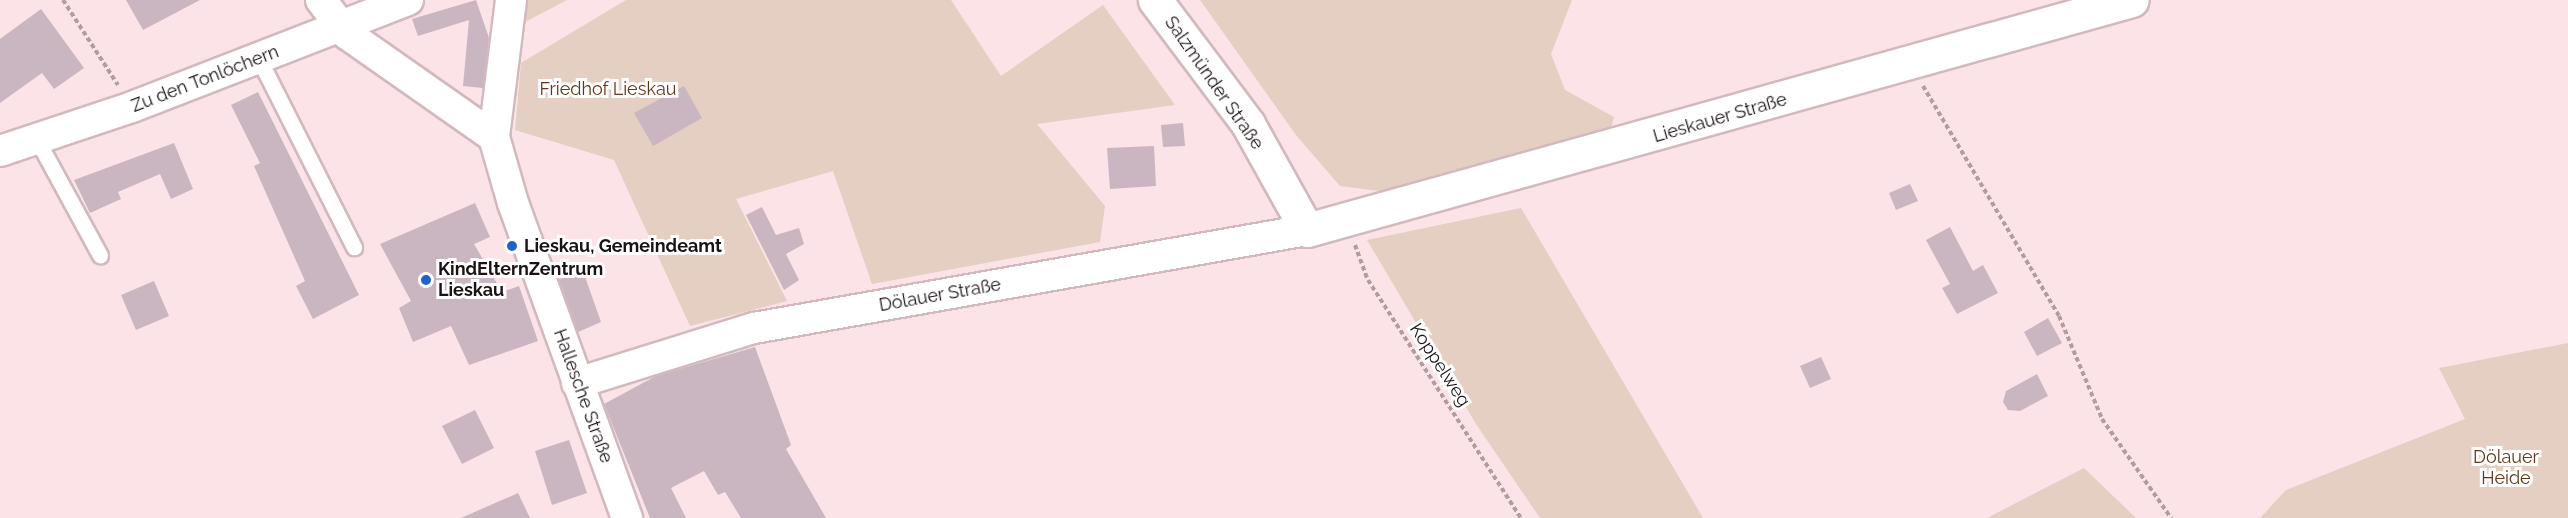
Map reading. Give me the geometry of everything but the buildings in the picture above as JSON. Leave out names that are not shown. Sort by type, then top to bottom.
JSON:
[{"type":"street","points":[[321,0],[339,28],[494,137]]},
{"type":"street","name":"Zu den Tonlöchern","points":[[0,151],[35,136],[132,107],[408,0]]},
{"type":"street","name":"Hallesche Straße","points":[[511,0],[494,137],[577,383],[627,518]]},
{"type":"street","name":"Salzmünder Straße","points":[[1155,0],[1248,124],[1307,230]]},
{"type":"street","name":"Lieskauer Straße","points":[[1307,230],[1348,221],[1912,64],[2132,0]]},
{"type":"street","name":"Dölauer Straße","points":[[577,383],[754,327],[1307,230]]},
{"type":"lane","points":[[259,59],[354,247]]},
{"type":"lane","points":[[35,136],[100,255]]},
{"type":"path","points":[[63,0],[132,107]]},
{"type":"path","points":[[1912,64],[2060,316],[2102,419],[2171,518]]},
{"type":"path","name":"Koppelweg","points":[[1348,221],[1368,280],[1521,518]]},
{"type":"green space","points":[[528,0],[567,0],[525,22]]},
{"type":"green space","name":"Friedhof Lieskau","points":[[626,0],[951,0],[1001,76],[1103,5],[1175,105],[1037,124],[1105,206],[1100,242],[872,284],[833,171],[736,199],[787,301],[690,326],[614,160],[515,130],[521,63]]},
{"type":"green space","points":[[1200,0],[1572,0],[1551,54],[1565,90],[1614,117],[1610,132],[1387,192],[1340,186],[1296,135]]},
{"type":"green space","points":[[1521,208],[1703,518],[1540,518],[1476,424],[1367,240]]},
{"type":"green space","name":"Dölauer Heide","points":[[2568,343],[2568,518],[2260,518],[2286,490],[2465,419],[2439,368]]},
{"type":"green space","points":[[2084,468],[2136,518],[1987,518]]},
{"type":"place","name":"Lieskau, Gemeindeamt","points":[[512,246]]},
{"type":"place","name":"KindElternZentrum Lieskau","points":[[426,280]]}]
